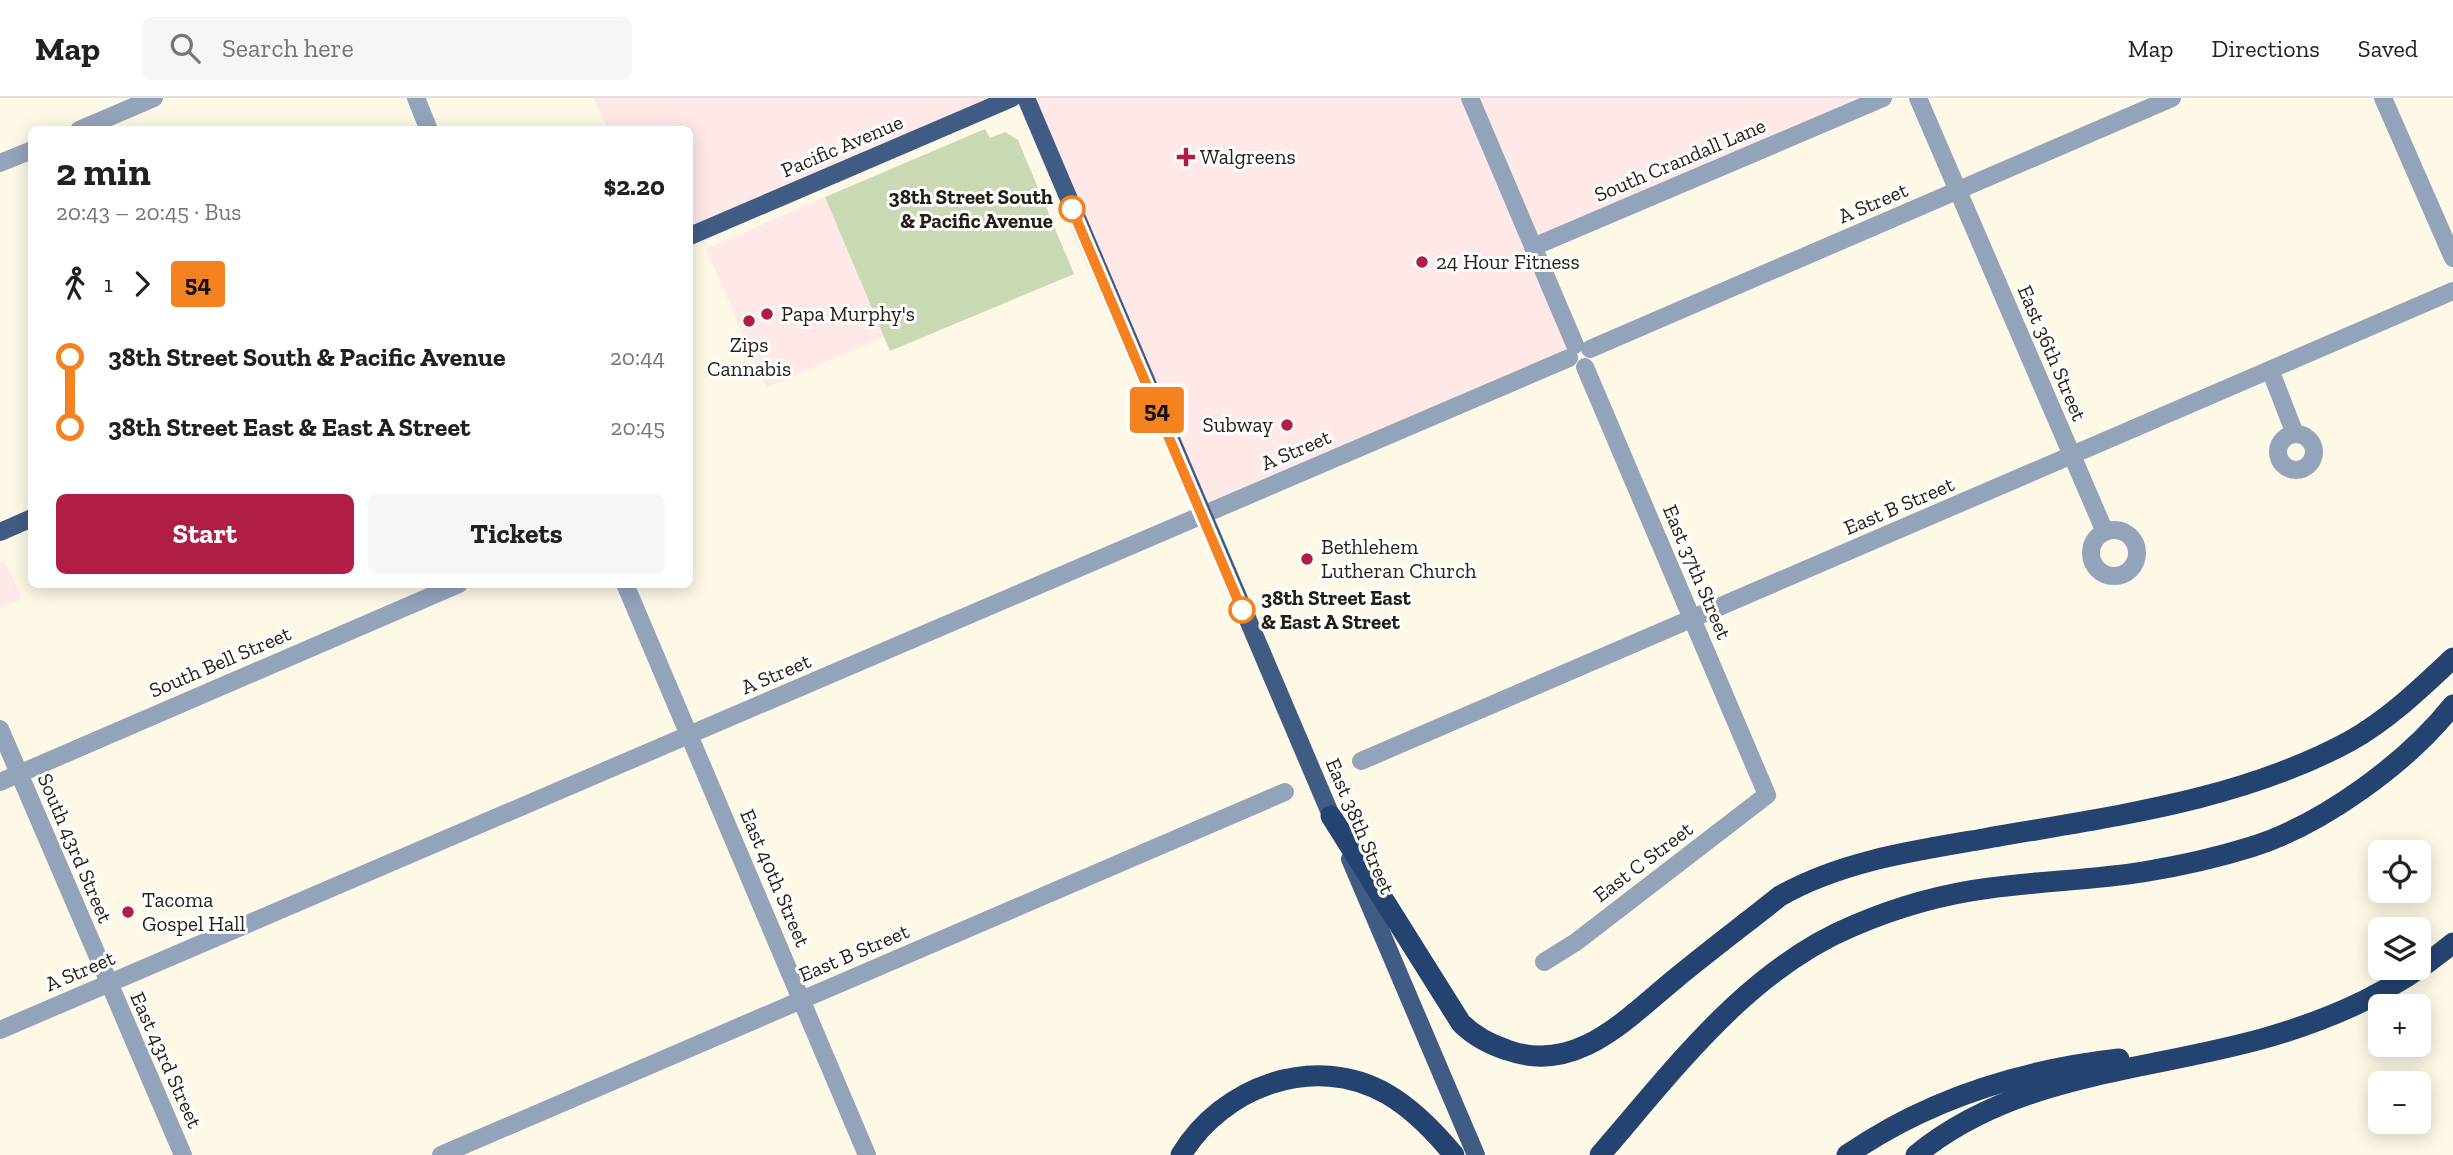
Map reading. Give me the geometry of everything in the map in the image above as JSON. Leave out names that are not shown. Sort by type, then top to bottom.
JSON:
[{"type":"highway","points":[[1331,816],[1461,1023],[1485,1041],[1510,1051],[1532,1056],[1559,1055],[1601,1038],[1780,896],[1807,881],[1891,855],[2148,810],[2238,787],[2299,765],[2351,740],[2403,705],[2453,658]]},
{"type":"highway","points":[[1600,1155],[1704,1037],[1739,1003],[1787,964],[1820,943],[1882,914],[1945,895],[2141,872],[2253,847],[2301,825],[2349,797],[2389,767],[2453,705]]},
{"type":"highway","points":[[1916,1155],[1951,1129],[2023,1093],[2263,1038],[2322,1021],[2400,984],[2453,943]]},
{"type":"highway","points":[[1847,1155],[1901,1123],[2001,1080],[2049,1068],[2263,1038]]},
{"type":"highway","points":[[1181,1155],[1220,1109],[1252,1090],[1280,1080],[1331,1077],[1386,1094],[1406,1107],[1454,1155]]},
{"type":"main road","name":"Pacific Avenue","points":[[693,235],[1012,98]]},
{"type":"main road","name":"East 38th Street","points":[[1026,98],[1476,1155]]},
{"type":"main road","points":[[0,532],[28,520]]},
{"type":"street","points":[[88,126],[154,98]]},
{"type":"street","points":[[416,98],[427,126]]},
{"type":"street","name":"East 37th Street","points":[[1469,98],[1768,795]]},
{"type":"street","name":"South Crandall Lane","points":[[1533,247],[1883,98]]},
{"type":"street","name":"East 36th Street","points":[[1918,98],[2105,532]]},
{"type":"street","name":"A Street","points":[[0,1030],[1580,355],[2172,98]]},
{"type":"street","points":[[2383,98],[2453,258]]},
{"type":"street","points":[[0,163],[28,152]]},
{"type":"street","name":"East B Street","points":[[1362,761],[2453,292]]},
{"type":"street","points":[[2271,372],[2295,433]]},
{"type":"street","name":"South Bell Street","points":[[0,782],[450,588]]},
{"type":"street","name":"East 40th Street","points":[[627,588],[867,1155]]},
{"type":"street","name":"South 43rd Street","points":[[0,729],[108,984]]},
{"type":"street","name":"East B Street","points":[[440,1155],[1285,792]]},
{"type":"street","name":"East C Street","points":[[1544,962],[1576,942],[1768,795]]},
{"type":"street","name":"East 43rd Street","points":[[108,984],[183,1155]]},
{"type":"shaded area","points":[[594,98],[1012,98],[693,235],[693,126],[606,126]]},
{"type":"shaded area","points":[[1026,98],[1883,98],[1533,247],[1579,354],[1202,515]]},
{"type":"shaded area","points":[[825,197],[884,337],[766,388],[706,249]]},
{"type":"shaded area","points":[[5,560],[22,599],[0,609],[0,563]]},
{"type":"green space","points":[[985,129],[990,138],[1005,132],[1018,140],[1074,274],[890,351],[825,197]]},
{"type":"bus line","name":"54","points":[[1072,209],[1242,610]]},
{"type":"place","name":"Walgreens","points":[[1186,157]]},
{"type":"place","name":"38th Street South & Pacific Avenue","points":[[1072,209]]},
{"type":"place","name":"24 Hour Fitness","points":[[1422,262]]},
{"type":"place","name":"Papa Murphy's","points":[[767,314]]},
{"type":"place","name":"Zips Cannabis","points":[[749,321]]},
{"type":"place","name":"Subway","points":[[1287,425]]},
{"type":"place","name":"Bethlehem Lutheran Church","points":[[1307,559]]},
{"type":"place","name":"38th Street East & East A Street","points":[[1242,610]]},
{"type":"place","name":"Tacoma Gospel Hall","points":[[128,912]]}]
